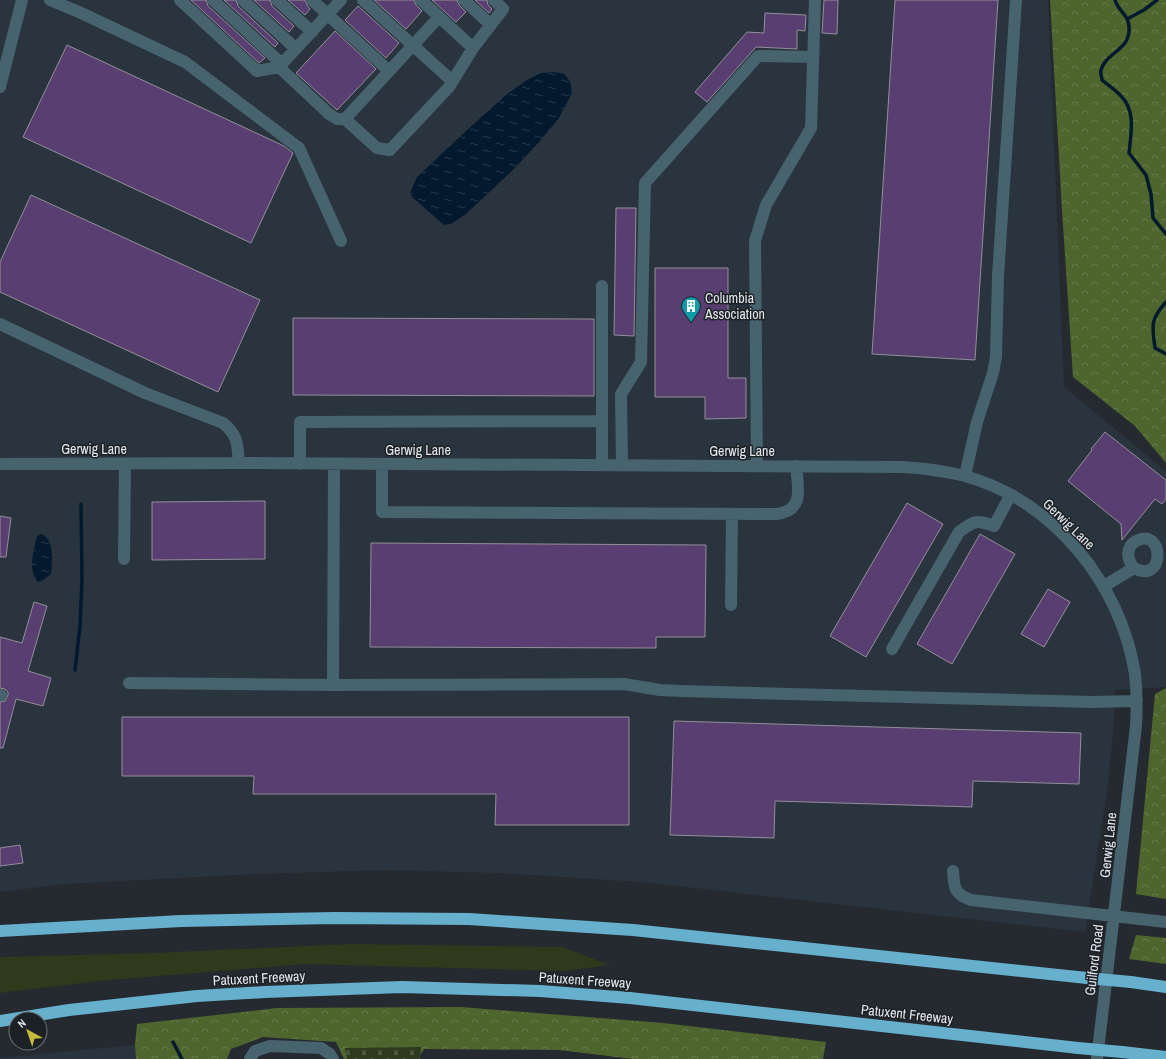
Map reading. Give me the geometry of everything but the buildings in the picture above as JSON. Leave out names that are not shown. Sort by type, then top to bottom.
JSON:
[{"type":"highway","points":[[0,931],[189,920],[335,918],[469,919],[633,930],[1131,982],[1166,987]]},
{"type":"highway","name":"Patuxent Freeway","points":[[0,1021],[69,1010],[197,996],[265,992],[410,987],[540,991],[630,998],[1166,1057]]},
{"type":"street","points":[[0,87],[22,0]]},
{"type":"street","points":[[50,0],[185,62],[299,148],[341,241]]},
{"type":"street","points":[[180,0],[257,71],[281,65],[341,0]]},
{"type":"street","points":[[213,0],[281,65],[329,114],[337,119],[345,119],[377,148],[390,150],[448,87],[451,80],[473,48],[503,8],[494,0]]},
{"type":"street","points":[[243,0],[296,49]]},
{"type":"street","points":[[277,0],[312,32]]},
{"type":"street","points":[[312,0],[389,71]]},
{"type":"street","points":[[363,0],[451,80]]},
{"type":"street","points":[[421,0],[473,48]]},
{"type":"street","points":[[464,0],[490,25]]},
{"type":"street","points":[[757,466],[755,241],[766,205],[811,128],[815,0]]},
{"type":"street","points":[[965,476],[977,422],[996,357],[998,276],[1016,0]]},
{"type":"street","points":[[345,119],[439,17]]},
{"type":"street","points":[[622,465],[621,394],[641,362],[645,183],[758,56],[813,56]]},
{"type":"street","points":[[602,286],[602,465]]},
{"type":"street","points":[[0,324],[145,393],[223,423],[231,430],[236,438],[239,463]]},
{"type":"street","points":[[300,464],[300,422],[602,421]]},
{"type":"street","name":"Gerwig Lane","points":[[0,464],[239,463],[902,467],[926,468],[965,476],[997,489],[1031,508],[1060,531],[1090,565],[1104,586],[1120,621],[1135,675],[1137,701],[1136,726],[1115,916]]},
{"type":"street","points":[[124,559],[125,464]]},
{"type":"street","points":[[333,685],[334,464]]},
{"type":"street","points":[[382,464],[382,512],[732,514],[783,514],[789,510],[798,498],[796,466]]},
{"type":"street","points":[[892,649],[959,532],[972,523],[980,521],[994,526],[1010,496]]},
{"type":"street","points":[[730,605],[732,514]]},
{"type":"street","points":[[1104,586],[1134,568]]},
{"type":"street","points":[[129,683],[333,685],[624,684],[660,690],[681,691],[1092,702],[1137,701]]},
{"type":"street","points":[[953,871],[954,886],[957,893],[962,897],[971,900],[1115,916]]},
{"type":"street","name":"Guilford Road","points":[[1097,1059],[1115,916],[1166,922]]},
{"type":"street","points":[[250,1059],[255,1051],[270,1046],[321,1048],[330,1054],[333,1059]]},
{"type":"shaded area","points":[[0,0],[1048,0],[1064,387],[1166,471],[1166,687],[1114,690],[1114,722],[1108,784],[1085,932],[642,882],[500,873],[387,870],[255,874],[64,884],[0,892]]},
{"type":"shaded area","points":[[135,1045],[136,1059],[0,1059],[0,1058]]},
{"type":"green space","points":[[1050,0],[1166,0],[1166,463],[1135,426],[1073,377]]},
{"type":"green space","points":[[1166,688],[1166,899],[1136,894],[1155,694]]},
{"type":"green space","points":[[1136,935],[1166,938],[1166,964],[1129,959]]},
{"type":"green space","points":[[350,944],[562,947],[610,965],[564,971],[305,964],[98,981],[0,993],[0,957],[156,953]]},
{"type":"green space","points":[[461,1007],[663,1023],[826,1042],[823,1059],[633,1059],[559,1050],[424,1049],[418,1059],[344,1059],[336,1042],[263,1037],[231,1049],[227,1059],[136,1059],[135,1045],[137,1024],[277,1008]]},
{"type":"green space","points":[[421,1047],[420,1059],[347,1059],[345,1048]]},
{"type":"water","points":[[554,72],[564,74],[570,81],[572,93],[559,118],[514,169],[466,214],[451,224],[444,225],[412,197],[410,193],[417,177],[506,95],[527,80],[541,73]]},
{"type":"water","points":[[41,534],[49,541],[51,546],[52,563],[51,574],[38,582],[33,572],[32,560],[37,536]]},
{"type":"waterway","points":[[1115,0],[1116,4],[1129,23],[1129,35],[1122,46],[1104,64],[1101,71],[1102,80],[1119,94],[1129,108],[1131,115],[1129,153],[1146,175],[1151,194],[1153,218],[1166,234]]},
{"type":"waterway","points":[[1127,19],[1144,10],[1157,0]]},
{"type":"waterway","points":[[1166,302],[1157,314],[1153,323],[1155,348],[1166,354]]},
{"type":"waterway","points":[[75,670],[80,626],[82,580],[81,504]]},
{"type":"waterway","points":[[173,1042],[182,1059]]},
{"type":"place","name":"Columbia Association","points":[[691,323]]}]
